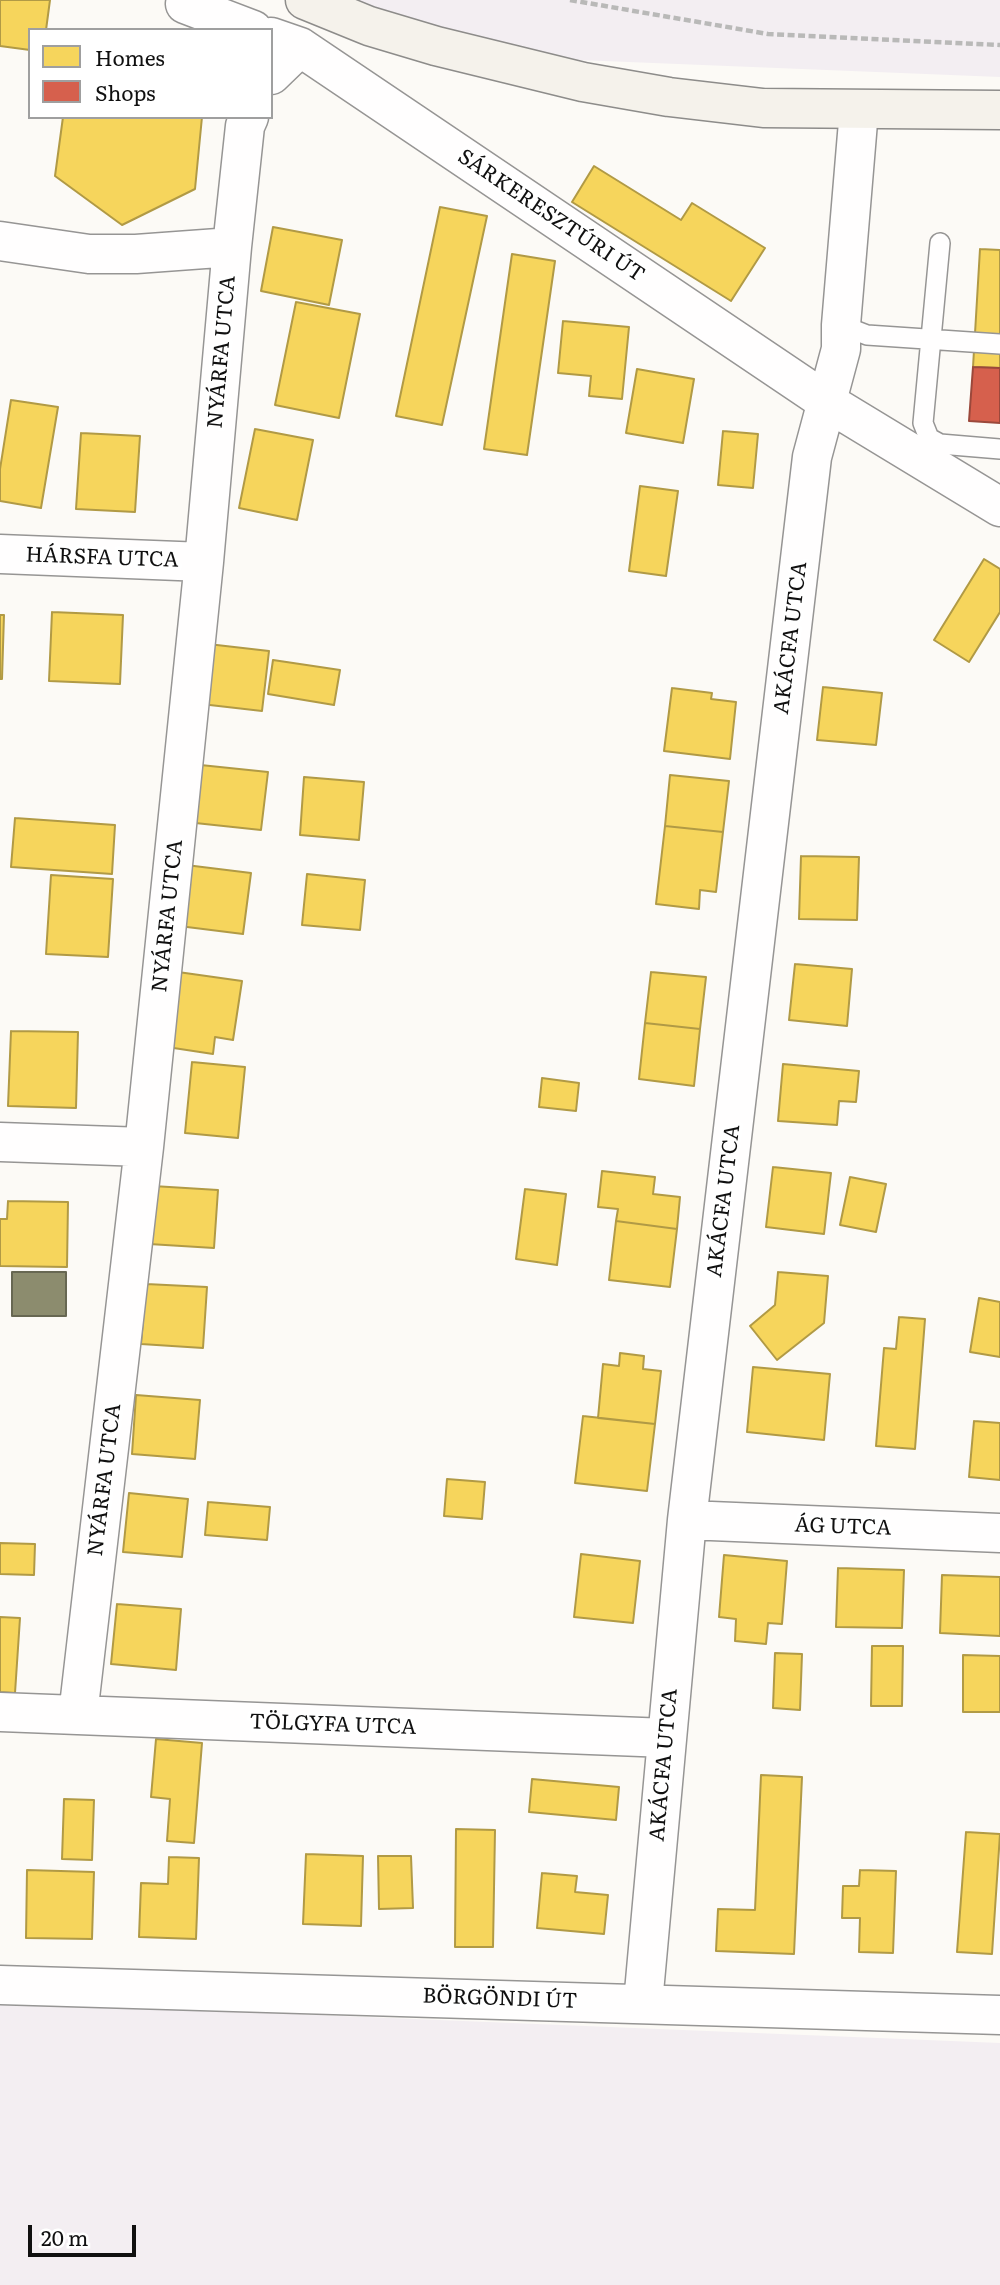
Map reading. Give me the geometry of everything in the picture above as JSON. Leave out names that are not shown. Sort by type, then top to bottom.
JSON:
[{"type":"main road","points":[[305,0],[369,26],[436,46],[583,82],[669,97],[762,108],[1000,110]]},
{"type":"street","points":[[185,4],[248,28]]},
{"type":"street","points":[[273,71],[286,42]]},
{"type":"street","name":"SÁRKERESZTÚRI ÚT","points":[[286,42],[827,402],[1000,507]]},
{"type":"street","points":[[827,402],[849,337],[859,110]]},
{"type":"street","name":"NYÁRFA UTCA","points":[[78,1715],[144,1147],[204,562],[232,247],[245,126],[248,119]]},
{"type":"street","points":[[0,241],[89,254],[136,254],[232,247]]},
{"type":"street","name":"AKÁCFA UTCA","points":[[643,2003],[687,1520],[810,471],[827,402]]},
{"type":"street","name":"HÁRSFA UTCA","points":[[0,554],[204,562]]},
{"type":"street","points":[[0,1142],[144,1147]]},
{"type":"street","name":"ÁG UTCA","points":[[687,1520],[1000,1533]]},
{"type":"street","name":"TÖLGYFA UTCA","points":[[0,1712],[667,1738]]},
{"type":"street","name":"BÖRGÖNDI ÚT","points":[[0,1985],[1000,2015]]},
{"type":"lane","points":[[940,243],[923,423],[929,438],[940,444],[1000,449]]},
{"type":"lane","points":[[849,337],[1000,344]]},
{"type":"path","points":[[570,0],[768,34],[1000,45]]},
{"type":"shaded area","points":[[328,0],[1000,0],[1000,77],[455,55]]},
{"type":"shaded area","points":[[0,2002],[1000,2043],[1000,2285],[0,2285]]},
{"type":"building: Homes","points":[[0,0],[50,0],[46,28],[28,28],[28,50],[0,46]]},
{"type":"building: Homes","points":[[63,119],[202,119],[195,189],[122,225],[55,176]]},
{"type":"building: Homes","points":[[594,166],[681,220],[692,203],[765,248],[731,301],[572,202]]},
{"type":"building: Homes","points":[[440,207],[487,216],[442,425],[396,416]]},
{"type":"building: Homes","points":[[273,227],[342,240],[329,305],[261,291]]},
{"type":"building: Homes","points":[[980,249],[1000,250],[1000,368],[973,367]]},
{"type":"building: Homes","points":[[512,254],[555,261],[527,455],[484,449]]},
{"type":"building: Homes","points":[[296,302],[360,314],[339,418],[275,405]]},
{"type":"building: Homes","points":[[563,321],[629,327],[622,399],[589,396],[591,376],[558,373]]},
{"type":"building: Homes","points":[[637,369],[694,379],[683,443],[626,433]]},
{"type":"building: Homes","points":[[11,400],[58,407],[41,508],[0,501],[0,469]]},
{"type":"building: Homes","points":[[255,429],[313,440],[297,520],[239,508]]},
{"type":"building: Homes","points":[[723,431],[758,434],[753,488],[718,485]]},
{"type":"building: Homes","points":[[81,433],[140,436],[135,512],[76,509]]},
{"type":"building: Homes","points":[[640,486],[678,491],[666,576],[629,571]]},
{"type":"building: Homes","points":[[984,559],[1000,569],[1000,612],[969,662],[934,640]]},
{"type":"building: Homes","points":[[52,612],[123,615],[120,684],[49,681]]},
{"type":"building: Homes","points":[[0,615],[4,615],[2,679],[0,679]]},
{"type":"building: Homes","points":[[208,644],[269,651],[262,711],[201,704]]},
{"type":"building: Homes","points":[[273,660],[340,670],[334,705],[268,694]]},
{"type":"building: Homes","points":[[823,687],[882,693],[876,745],[817,740]]},
{"type":"building: Homes","points":[[672,688],[712,693],[711,699],[736,702],[730,759],[664,751]]},
{"type":"building: Homes","points":[[191,764],[268,772],[261,830],[186,822]]},
{"type":"building: Homes","points":[[670,775],[729,781],[723,832],[665,826]]},
{"type":"building: Homes","points":[[304,777],[364,782],[359,840],[300,835]]},
{"type":"building: Homes","points":[[15,818],[115,825],[112,874],[11,867]]},
{"type":"building: Homes","points":[[665,826],[723,832],[716,892],[700,890],[699,909],[656,904]]},
{"type":"building: Homes","points":[[801,856],[859,857],[857,920],[799,919]]},
{"type":"building: Homes","points":[[186,865],[251,873],[243,934],[179,926]]},
{"type":"building: Homes","points":[[307,874],[365,880],[360,930],[302,925]]},
{"type":"building: Homes","points":[[51,875],[113,879],[108,957],[46,954]]},
{"type":"building: Homes","points":[[795,964],[852,969],[847,1026],[789,1020]]},
{"type":"building: Homes","points":[[178,972],[242,981],[233,1040],[215,1037],[213,1054],[167,1047]]},
{"type":"building: Homes","points":[[651,972],[706,977],[700,1029],[645,1023]]},
{"type":"building: Homes","points":[[645,1023],[700,1029],[694,1086],[639,1079]]},
{"type":"building: Homes","points":[[11,1031],[78,1032],[76,1108],[8,1106]]},
{"type":"building: Homes","points":[[192,1062],[245,1067],[238,1138],[185,1133]]},
{"type":"building: Homes","points":[[783,1064],[859,1071],[856,1102],[839,1101],[837,1125],[778,1121]]},
{"type":"building: Homes","points":[[542,1078],[579,1083],[576,1111],[539,1107]]},
{"type":"building: Homes","points":[[773,1167],[831,1173],[824,1234],[766,1227]]},
{"type":"building: Homes","points":[[602,1171],[655,1177],[653,1194],[680,1197],[677,1229],[616,1221],[618,1209],[598,1207]]},
{"type":"building: Homes","points":[[850,1177],[886,1184],[876,1232],[840,1225]]},
{"type":"building: Homes","points":[[153,1186],[218,1190],[214,1248],[149,1244]]},
{"type":"building: Homes","points":[[525,1189],[566,1194],[557,1265],[516,1259]]},
{"type":"building: Homes","points":[[8,1201],[68,1202],[67,1267],[0,1266],[0,1219],[7,1219]]},
{"type":"building: Homes","points":[[616,1221],[677,1229],[670,1287],[609,1280]]},
{"type":"building: Homes","points":[[778,1272],[828,1276],[824,1323],[777,1360],[750,1326],[775,1305]]},
{"type":"building: Homes","points":[[146,1284],[207,1287],[203,1348],[141,1344]]},
{"type":"building: Homes","points":[[979,1298],[1000,1302],[1000,1357],[970,1352]]},
{"type":"building: Homes","points":[[899,1317],[925,1319],[915,1449],[876,1446],[884,1348],[896,1349]]},
{"type":"building: Homes","points":[[620,1353],[644,1356],[643,1369],[661,1371],[655,1424],[598,1418],[603,1364],[619,1366]]},
{"type":"building: Homes","points":[[753,1367],[830,1374],[824,1440],[747,1432]]},
{"type":"building: Homes","points":[[136,1395],[200,1400],[195,1459],[132,1454]]},
{"type":"building: Homes","points":[[583,1416],[655,1424],[647,1491],[575,1483]]},
{"type":"building: Homes","points":[[974,1421],[1000,1423],[1000,1480],[969,1477]]},
{"type":"building: Homes","points":[[447,1479],[485,1482],[482,1519],[444,1516]]},
{"type":"building: Homes","points":[[129,1493],[188,1499],[182,1557],[123,1552]]},
{"type":"building: Homes","points":[[208,1502],[270,1507],[267,1540],[205,1535]]},
{"type":"building: Homes","points":[[0,1543],[35,1544],[34,1575],[0,1574]]},
{"type":"building: Homes","points":[[581,1554],[640,1561],[633,1623],[574,1617]]},
{"type":"building: Homes","points":[[724,1555],[787,1561],[782,1624],[768,1623],[766,1644],[735,1641],[736,1619],[719,1617]]},
{"type":"building: Homes","points":[[838,1568],[904,1570],[902,1628],[836,1627]]},
{"type":"building: Homes","points":[[942,1575],[1000,1577],[1000,1636],[940,1633]]},
{"type":"building: Homes","points":[[117,1604],[181,1609],[176,1670],[111,1664]]},
{"type":"building: Homes","points":[[0,1617],[20,1618],[15,1693],[0,1692]]},
{"type":"building: Homes","points":[[872,1646],[903,1646],[902,1706],[871,1706]]},
{"type":"building: Homes","points":[[775,1653],[802,1654],[800,1710],[773,1708]]},
{"type":"building: Homes","points":[[963,1655],[1000,1656],[1000,1712],[963,1712]]},
{"type":"building: Homes","points":[[156,1739],[202,1743],[194,1843],[167,1841],[170,1799],[151,1797]]},
{"type":"building: Homes","points":[[761,1775],[802,1777],[794,1954],[716,1951],[718,1909],[755,1910]]},
{"type":"building: Homes","points":[[532,1779],[619,1787],[616,1820],[529,1812]]},
{"type":"building: Homes","points":[[64,1799],[94,1800],[92,1860],[62,1859]]},
{"type":"building: Homes","points":[[456,1829],[495,1830],[493,1947],[455,1947]]},
{"type":"building: Homes","points":[[966,1832],[1000,1834],[992,1954],[957,1952]]},
{"type":"building: Homes","points":[[306,1854],[363,1856],[361,1926],[303,1924]]},
{"type":"building: Homes","points":[[378,1856],[411,1856],[413,1908],[379,1909]]},
{"type":"building: Homes","points":[[169,1857],[199,1858],[196,1939],[139,1937],[141,1883],[168,1884]]},
{"type":"building: Homes","points":[[27,1870],[94,1872],[92,1939],[26,1938]]},
{"type":"building: Homes","points":[[860,1870],[896,1871],[893,1953],[859,1952],[860,1918],[842,1918],[843,1886],[859,1886]]},
{"type":"building: Homes","points":[[542,1873],[577,1876],[575,1892],[608,1895],[604,1934],[537,1928]]},
{"type":"building: Shops","points":[[973,367],[1000,368],[1000,423],[969,421]]},
{"type":"building: Industry","points":[[12,1272],[66,1272],[66,1316],[12,1316]]}]
